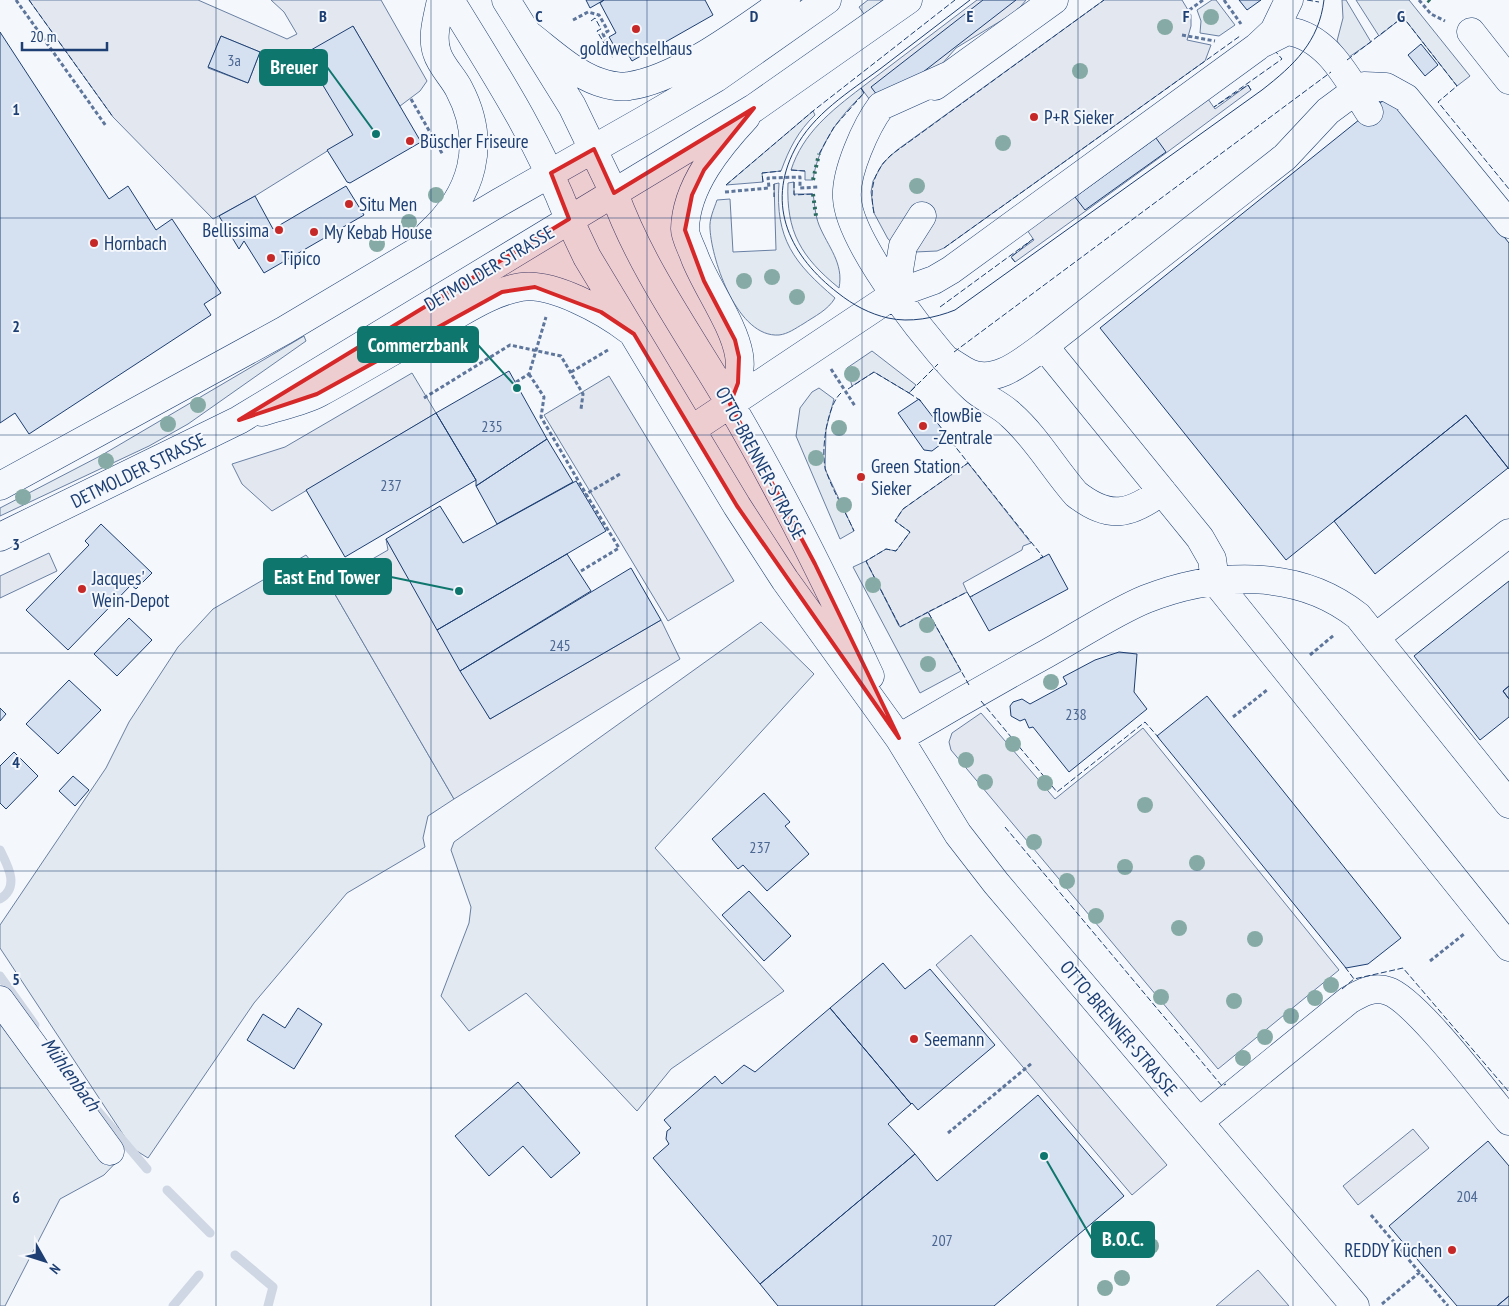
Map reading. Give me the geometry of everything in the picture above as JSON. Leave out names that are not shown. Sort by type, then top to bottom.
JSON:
[{"type":"main road","points":[[395,266],[446,218],[465,190],[473,164],[471,120],[460,90],[437,53],[435,32],[441,0]]},
{"type":"main road","name":"OTTO-BRENNER-STRASSE","points":[[450,0],[528,127],[551,173],[569,220],[587,257],[691,430],[785,580],[899,738],[958,834],[990,877],[1356,1306]]},
{"type":"main road","name":"OTTO-BRENNER-STRASSE","points":[[506,0],[572,106],[614,193],[628,232],[730,404],[811,556],[899,738]]},
{"type":"main road","points":[[529,36],[578,71],[597,82],[626,87],[653,80],[695,59],[786,0]]},
{"type":"main road","points":[[0,486],[150,406],[395,266],[716,78],[827,0]]},
{"type":"main road","name":"DETMOLDER STRASSE","points":[[0,537],[239,420],[754,108],[840,50],[908,0]]},
{"type":"main road","points":[[1054,0],[1027,11],[950,75],[884,124],[867,140],[850,176],[847,198],[850,216],[895,294],[945,359],[987,400],[1011,414],[1076,494],[1101,509],[1125,512],[1135,509],[1162,490]]},
{"type":"main road","points":[[691,430],[895,294],[934,280],[951,270],[1257,47],[1274,31],[1289,0]]},
{"type":"main road","points":[[1257,47],[1287,32],[1304,35],[1312,39],[1327,53],[1362,102]]},
{"type":"main road","points":[[1471,32],[1509,79]]},
{"type":"main road","points":[[1362,102],[1364,86],[1386,86],[1406,98],[1509,224]]},
{"type":"main road","points":[[945,359],[970,374],[990,377],[1013,368],[1044,346],[1286,157],[1328,111],[1362,102]]},
{"type":"main road","points":[[730,404],[738,383],[740,357],[735,340],[704,281],[685,230],[692,195],[704,170],[723,142],[754,108]]},
{"type":"main road","points":[[895,294],[903,246],[922,216]]},
{"type":"main road","points":[[239,420],[317,394],[480,301],[522,287],[535,287],[552,291],[583,303],[617,321],[634,334]]},
{"type":"main road","points":[[1044,346],[1202,541],[1212,559],[1215,581],[1509,947]]},
{"type":"main road","points":[[1376,637],[1509,533]]},
{"type":"main road","points":[[899,738],[974,694],[1144,600],[1215,581],[1256,578],[1320,594],[1344,605],[1358,616],[1509,804]]},
{"type":"main road","points":[[1199,1122],[1349,1000],[1364,991],[1377,989],[1388,991],[1413,1007],[1509,1121]]},
{"type":"main road","points":[[0,1000],[110,1151]]},
{"type":"path","points":[[16,0],[106,126]]},
{"type":"path","points":[[1184,14],[1203,0]]},
{"type":"path","points":[[1224,0],[1242,25],[1234,31]]},
{"type":"path","points":[[1419,0],[1431,14],[1471,32]]},
{"type":"path","points":[[574,20],[588,12],[599,15],[608,31],[603,34],[610,46],[614,44]]},
{"type":"path","points":[[1182,35],[1218,42]]},
{"type":"path","points":[[411,99],[446,159]]},
{"type":"path","points":[[716,192],[769,188],[768,178],[800,177],[800,188],[819,188]]},
{"type":"path","points":[[516,382],[529,374],[545,318]]},
{"type":"path","points":[[570,373],[634,334]]},
{"type":"path","points":[[424,398],[510,345],[561,356],[583,394],[581,409]]},
{"type":"path","points":[[816,346],[855,406]]},
{"type":"path","points":[[529,374],[544,396],[541,417],[619,548],[581,571]]},
{"type":"path","points":[[586,494],[620,474]]},
{"type":"path","points":[[948,1133],[1032,1063]]},
{"type":"path","points":[[1371,1215],[1448,1306]]},
{"type":"path","points":[[1379,1306],[1420,1272]]},
{"type":"highlighted area","points":[[754,108],[704,170],[692,195],[685,230],[704,281],[735,340],[739,357],[738,383],[730,404],[815,564],[899,738],[737,506],[634,334],[601,312],[535,287],[502,292],[317,394],[239,420],[569,219],[551,173],[594,149],[614,193]]},
{"type":"shaded area","points":[[29,0],[198,0],[287,39],[297,34],[284,12],[271,0],[381,0],[427,81],[420,91],[400,106],[353,26],[353,135],[255,196],[213,219],[113,117]],"holes":[[[221,36],[260,52],[248,83],[208,68]]]},
{"type":"shaded area","points":[[868,0],[883,0],[864,14],[859,7]]},
{"type":"shaded area","points":[[977,0],[1026,0],[1017,11],[956,48],[941,65],[873,104],[861,88]]},
{"type":"shaded area","name":"P+R Sieker","points":[[1104,0],[1182,0],[1191,15],[1191,26],[1187,40],[1211,45],[1205,61],[944,248],[937,251],[915,252],[897,246],[888,239],[874,213],[871,192],[873,181],[883,163],[897,150]]},
{"type":"shaded area","points":[[1212,0],[1216,0],[1235,25],[1219,36],[1200,33],[1201,21],[1197,10]]},
{"type":"shaded area","points":[[1342,0],[1346,0],[1371,42],[1349,57],[1337,41],[1343,18]]},
{"type":"shaded area","points":[[1356,0],[1409,0],[1470,76],[1457,86],[1403,17],[1379,36]]},
{"type":"shaded area","points":[[1248,85],[1251,90],[1166,153],[1015,262],[1011,257],[1034,240],[1027,230],[1208,99],[1215,109]]},
{"type":"shaded area","points":[[861,88],[864,93],[838,122],[825,143],[813,180],[805,180],[805,171],[791,170],[803,145],[819,124]]},
{"type":"shaded area","points":[[813,111],[815,115],[795,141],[781,171],[762,173],[763,182],[726,185]]},
{"type":"shaded area","points":[[794,182],[794,194],[813,194],[818,221],[837,263],[840,279],[839,288],[815,265],[798,242],[793,230],[788,200],[788,183]]},
{"type":"shaded area","points":[[779,183],[780,220],[790,248],[808,273],[835,298],[829,306],[817,315],[792,331],[779,335],[764,333],[751,324],[730,296],[716,260],[710,225],[717,200],[730,199],[733,252],[776,250],[774,184]]},
{"type":"shaded area","points":[[304,336],[306,341],[188,424],[149,446],[0,516],[0,508],[102,455]]},
{"type":"shaded area","points":[[872,351],[916,385],[909,393],[874,372],[852,386],[847,368]]},
{"type":"shaded area","points":[[412,373],[436,413],[272,511],[242,484],[232,464],[285,447]]},
{"type":"shaded area","points":[[609,376],[734,581],[668,621],[544,415]]},
{"type":"shaded area","points":[[819,388],[834,399],[826,429],[825,469],[854,531],[840,539],[796,436],[800,408],[812,392]]},
{"type":"shaded area","points":[[968,463],[1031,543],[963,583],[967,592],[900,627],[866,561],[886,549],[896,551],[910,532],[895,521],[903,509]]},
{"type":"shaded area","points":[[386,539],[490,719],[661,620],[680,659],[454,799],[329,584],[388,550]]},
{"type":"shaded area","points":[[49,553],[57,571],[0,598],[0,576]]},
{"type":"shaded area","points":[[306,555],[329,584],[454,799],[428,816],[423,838],[425,847],[347,893],[254,1003],[148,1158],[132,1148],[0,948],[0,925],[106,768],[129,722],[178,647],[213,609]]},
{"type":"shaded area","points":[[866,561],[899,626],[928,612],[961,671],[920,693],[853,567]]},
{"type":"shaded area","points":[[761,622],[814,674],[655,848],[784,991],[671,1069],[637,1111],[526,993],[469,1031],[441,996],[469,923],[471,907],[451,850],[454,842]]},
{"type":"shaded area","points":[[981,713],[1055,799],[1143,728],[1339,970],[1218,1069],[951,750],[949,742],[952,733]]},
{"type":"shaded area","points":[[971,935],[1167,1165],[1132,1195],[936,965]]},
{"type":"shaded area","points":[[0,989],[123,1155],[104,1175],[60,1199],[5,1306],[0,1306]]},
{"type":"shaded area","points":[[1413,1129],[1429,1148],[1358,1205],[1343,1186]]},
{"type":"shaded area","points":[[1258,1270],[1289,1306],[1216,1306]]},
{"type":"building","points":[[586,0],[604,0],[590,8]]},
{"type":"building","points":[[604,0],[705,0],[713,15],[632,61],[623,46],[616,49],[609,37],[616,33],[600,3]]},
{"type":"building","points":[[983,0],[1016,0],[883,103],[871,87]]},
{"type":"building","points":[[1239,0],[1261,0],[1247,10]]},
{"type":"building","points":[[353,26],[421,142],[350,183],[347,182],[327,150],[353,135],[304,54]]},
{"type":"building","name":"Hornbach","points":[[0,32],[109,199],[128,186],[156,230],[172,219],[221,293],[204,304],[211,315],[29,434],[15,413],[0,423]]},
{"type":"building","points":[[221,36],[260,52],[248,83],[208,67]]},
{"type":"building","points":[[1421,44],[1438,65],[1425,76],[1408,55]]},
{"type":"building","points":[[1390,95],[1509,243],[1509,469],[1466,415],[1286,560],[1100,328]]},
{"type":"building","points":[[1156,138],[1166,152],[1085,210],[1075,197]]},
{"type":"building","points":[[346,186],[364,215],[264,273],[244,241],[239,249],[219,216],[255,196],[273,229]]},
{"type":"building","points":[[509,371],[547,439],[476,486],[476,480],[436,413]]},
{"type":"building","name":"flowBie -Zentrale","points":[[919,399],[949,438],[932,451],[924,450],[898,413]]},
{"type":"building","points":[[436,413],[476,480],[345,557],[306,490]]},
{"type":"building","points":[[1466,415],[1508,468],[1375,574],[1334,521]]},
{"type":"building","points":[[547,439],[573,482],[497,524],[476,486]]},
{"type":"building","points":[[576,481],[606,531],[437,630],[386,539],[440,506],[463,543]]},
{"type":"building","points":[[101,524],[152,573],[136,589],[131,585],[68,650],[26,610],[89,545],[85,541]]},
{"type":"building","points":[[567,554],[591,591],[460,671],[437,630]]},
{"type":"building","points":[[1049,554],[1068,589],[989,631],[970,597]]},
{"type":"building","points":[[631,568],[661,620],[490,719],[460,671]]},
{"type":"building","points":[[1509,581],[1509,686],[1503,691],[1509,699],[1509,717],[1480,740],[1414,656]]},
{"type":"building","points":[[129,618],[152,640],[117,676],[94,654]]},
{"type":"building","points":[[1119,652],[1137,654],[1134,692],[1147,709],[1069,772],[1033,727],[1029,728],[1025,719],[1020,721],[1011,716],[1010,706],[1013,702],[1022,699],[1030,704],[1067,684],[1063,677],[1095,660]]},
{"type":"building","points":[[69,680],[101,710],[58,754],[26,724]]},
{"type":"building","points":[[1509,686],[1509,699],[1503,691]]},
{"type":"building","points":[[1207,696],[1401,938],[1368,964],[1346,968],[1157,736]]},
{"type":"building","points":[[0,708],[6,714],[0,721]]},
{"type":"building","points":[[14,752],[38,776],[6,809],[0,803],[0,766]]},
{"type":"building","points":[[73,776],[89,790],[75,806],[59,791]]},
{"type":"building","points":[[764,793],[790,822],[785,826],[809,854],[767,891],[743,865],[738,869],[712,839]]},
{"type":"building","points":[[749,891],[791,936],[764,961],[722,915]]},
{"type":"building","points":[[883,963],[905,989],[930,969],[995,1045],[918,1110],[830,1008]]},
{"type":"building","points":[[298,1008],[322,1024],[294,1069],[247,1040],[263,1014],[285,1028]]},
{"type":"building","points":[[830,1008],[911,1104],[888,1124],[915,1154],[760,1284],[653,1158],[669,1144],[666,1139],[667,1131],[671,1128],[664,1120],[715,1076],[722,1084],[744,1065],[755,1072]]},
{"type":"building","points":[[518,1082],[580,1153],[551,1178],[523,1146],[489,1176],[455,1136]]},
{"type":"building","points":[[1038,1095],[1124,1196],[994,1306],[778,1306],[760,1284],[915,1154],[937,1181]]},
{"type":"building","points":[[1488,1141],[1509,1166],[1509,1296],[1497,1306],[1457,1306],[1389,1226]]},
{"type":"building","points":[[1509,1296],[1509,1306],[1497,1306]]},
{"type":"waterway","name":"Mühlenbach","points":[[0,850],[9,869],[11,882],[10,889],[0,899]]},
{"type":"waterway","name":"Mühlenbach","points":[[0,976],[35,1025]]},
{"type":"waterway","name":"Mühlenbach","points":[[97,1110],[147,1169]]},
{"type":"waterway","name":"Mühlenbach","points":[[167,1190],[210,1233]]},
{"type":"waterway","name":"Mühlenbach","points":[[235,1255],[273,1287],[268,1306]]},
{"type":"waterway","name":"Mühlenbach","points":[[173,1306],[199,1275]]},
{"type":"tram line","points":[[970,0],[844,95],[822,114],[803,136],[786,170],[782,190],[783,210],[788,229],[796,247],[821,279],[838,293],[862,308],[881,316],[914,320],[955,310],[1274,81],[1294,62],[1311,40],[1317,28],[1324,0]]},
{"type":"hedge","points":[[1428,0],[1430,2],[1433,0]]},
{"type":"hedge","points":[[813,180],[819,154]]},
{"type":"hedge","points":[[813,194],[816,216]]},
{"type":"fence","points":[[29,0],[113,117]]},
{"type":"fence","points":[[726,185],[813,111],[955,0]]},
{"type":"fence","points":[[874,213],[872,189],[876,174],[891,155],[1104,0]]},
{"type":"fence","points":[[1307,0],[1319,2]]},
{"type":"fence","points":[[1347,60],[1403,17],[1457,86],[1438,102],[1509,189]]},
{"type":"fence","points":[[591,21],[595,18],[601,29],[597,31],[604,43]]},
{"type":"fence","points":[[944,248],[1240,36]]},
{"type":"fence","points":[[609,53],[612,57],[619,53],[616,49]]},
{"type":"fence","points":[[1251,90],[1248,85],[1214,107],[1282,59],[1276,52]]},
{"type":"fence","points":[[954,352],[1331,72]]},
{"type":"fence","points":[[819,154],[834,127],[864,93],[861,88]]},
{"type":"fence","points":[[791,170],[805,171]]},
{"type":"fence","points":[[763,182],[762,173],[781,171]]},
{"type":"fence","points":[[794,182],[794,195],[813,194]]},
{"type":"fence","points":[[774,184],[774,197]]},
{"type":"fence","points":[[940,307],[1033,239],[1011,257],[1015,262]]},
{"type":"fence","points":[[921,401],[909,393],[938,364]]},
{"type":"fence","points":[[848,389],[874,372],[909,393]]},
{"type":"fence","points":[[841,393],[832,408],[826,430],[824,463],[832,486],[854,531]]},
{"type":"fence","points":[[946,435],[1043,557],[1040,558]]},
{"type":"fence","points":[[928,612],[900,627],[866,561],[886,549],[896,551],[910,532],[895,521],[903,509],[968,463]]},
{"type":"fence","points":[[969,685],[928,612],[967,592],[970,597],[973,596]]},
{"type":"fence","points":[[981,701],[1057,792],[1145,722],[1159,738]]},
{"type":"fence","points":[[1005,827],[1222,1086],[1226,1084]]},
{"type":"fence","points":[[1345,967],[1354,979],[1403,968],[1509,1092]]},
{"type":"fence","points":[[1342,989],[1354,979]]},
{"type":"place","name":"goldwechselhaus","points":[[636,29]]},
{"type":"place","name":"P+R Sieker","points":[[1034,117]]},
{"type":"place","name":"Breuer","points":[[376,134]]},
{"type":"place","name":"Büscher Friseure","points":[[410,141]]},
{"type":"place","name":"Situ Men","points":[[349,204]]},
{"type":"place","name":"Bellissima","points":[[279,230]]},
{"type":"place","name":"My Kebab House","points":[[314,232]]},
{"type":"place","name":"Hornbach","points":[[94,243]]},
{"type":"place","name":"Tipico","points":[[271,258]]},
{"type":"place","name":"Commerzbank","points":[[517,388]]},
{"type":"place","name":"flowBie -Zentrale","points":[[923,426]]},
{"type":"place","name":"Green Station Sieker","points":[[861,477]]},
{"type":"place","name":"Jacques' Wein-Depot","points":[[82,589]]},
{"type":"place","name":"East End Tower","points":[[459,591]]},
{"type":"place","name":"Seemann","points":[[914,1039]]},
{"type":"place","name":"B.O.C.","points":[[1044,1156]]},
{"type":"place","name":"REDDY Küchen","points":[[1452,1250]]}]
